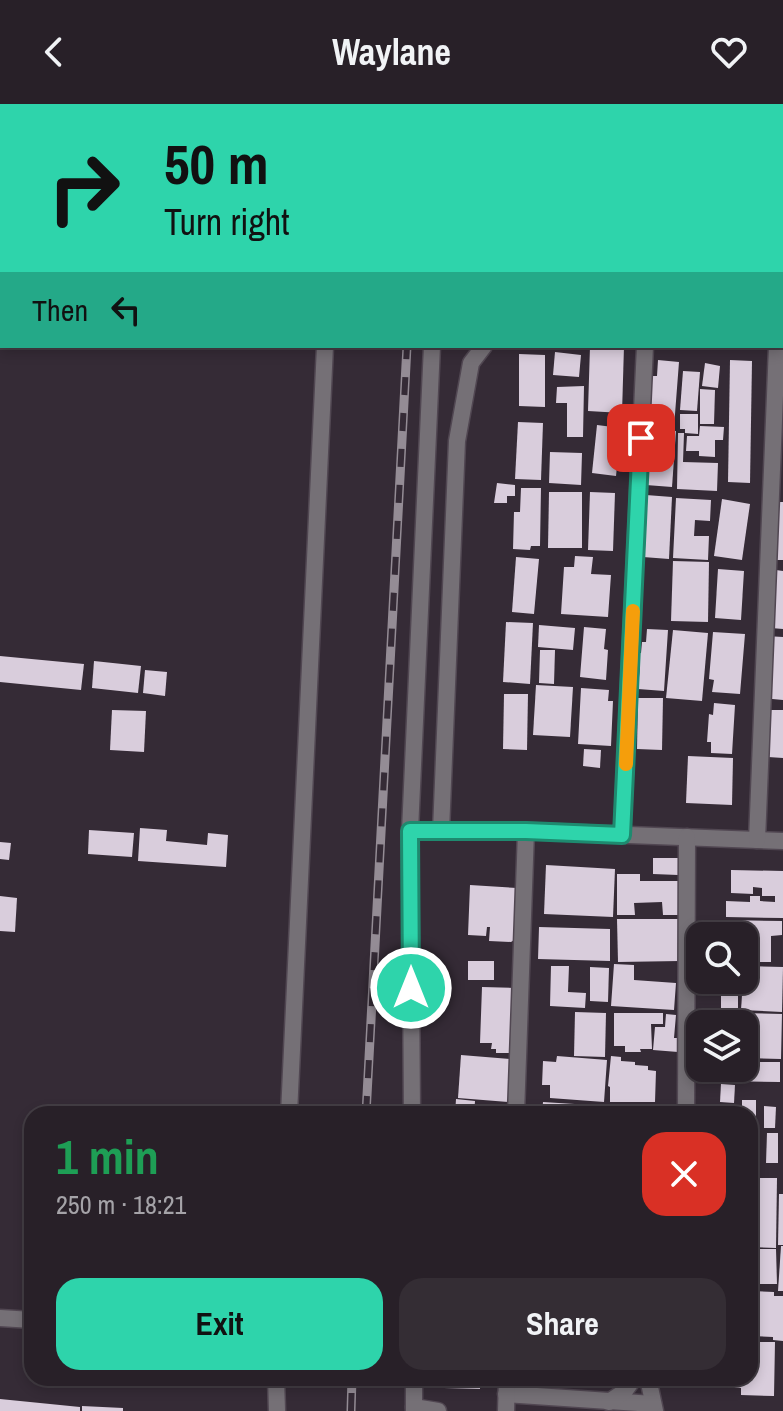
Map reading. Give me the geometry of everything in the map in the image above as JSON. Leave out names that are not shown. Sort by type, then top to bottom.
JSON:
[{"type":"street","points":[[289,1106],[325,348]]},
{"type":"street","points":[[412,1106],[410,831],[432,348]]},
{"type":"street","points":[[441,831],[457,441],[471,363],[482,348]]},
{"type":"street","points":[[622,835],[645,348]]},
{"type":"street","points":[[757,840],[777,348]]},
{"type":"street","points":[[410,831],[526,831],[783,841]]},
{"type":"street","points":[[516,1106],[526,831]]},
{"type":"street","points":[[686,1106],[687,837]]},
{"type":"street","points":[[0,1318],[24,1320]]},
{"type":"street","points":[[276,1386],[277,1411]]},
{"type":"street","points":[[414,1386],[414,1409],[438,1411]]},
{"type":"street","points":[[609,1402],[628,1386]]},
{"type":"street","points":[[506,1394],[654,1408],[650,1386]]},
{"type":"building","points":[[590,348],[624,348],[622,413],[588,411]]},
{"type":"building","points":[[555,352],[581,355],[579,377],[553,375]]},
{"type":"building","points":[[519,354],[545,355],[545,407],[519,406]]},
{"type":"building","points":[[658,360],[679,362],[674,427],[647,424],[651,376],[657,376]]},
{"type":"building","points":[[730,360],[752,361],[750,483],[728,482]]},
{"type":"building","points":[[705,363],[720,366],[718,388],[702,386]]},
{"type":"building","points":[[683,371],[700,372],[697,411],[680,410]]},
{"type":"building","points":[[584,386],[583,437],[567,437],[567,403],[556,403],[557,387]]},
{"type":"building","points":[[700,389],[715,390],[714,424],[700,424]]},
{"type":"building","points":[[680,414],[698,414],[698,434],[685,433],[685,429],[680,429]]},
{"type":"building","points":[[518,422],[543,423],[541,480],[515,479]]},
{"type":"building","points":[[597,425],[621,428],[616,476],[592,473]]},
{"type":"building","points":[[700,426],[724,427],[723,440],[715,440],[715,457],[699,456],[699,451],[686,451],[687,436],[699,436]]},
{"type":"building","points":[[650,429],[676,431],[672,487],[646,485]]},
{"type":"building","points":[[678,433],[684,433],[683,462],[718,463],[717,491],[677,489]]},
{"type":"building","points":[[550,452],[582,453],[581,485],[549,483]]},
{"type":"building","points":[[497,483],[515,485],[515,496],[507,496],[507,503],[494,503]]},
{"type":"building","points":[[521,488],[541,488],[540,546],[531,546],[530,550],[513,549],[514,512],[520,512]]},
{"type":"building","points":[[549,492],[582,492],[582,548],[548,548]]},
{"type":"building","points":[[590,492],[615,493],[613,551],[588,550]]},
{"type":"building","points":[[646,495],[672,497],[669,559],[643,557]]},
{"type":"building","points":[[676,498],[711,500],[710,521],[695,520],[694,536],[709,536],[708,560],[673,558]]},
{"type":"building","points":[[722,499],[750,504],[742,560],[714,556]]},
{"type":"building","points":[[776,502],[783,502],[783,560],[775,560]]},
{"type":"building","points":[[575,556],[593,557],[591,574],[611,575],[608,617],[561,614],[564,567],[574,567]]},
{"type":"building","points":[[516,557],[539,559],[534,614],[512,612]]},
{"type":"building","points":[[673,561],[709,562],[708,622],[671,621]]},
{"type":"building","points":[[718,569],[744,571],[741,620],[715,618]]},
{"type":"building","points":[[776,570],[783,571],[783,629],[771,628]]},
{"type":"building","points":[[506,622],[533,623],[530,684],[503,682]]},
{"type":"building","points":[[539,625],[575,628],[573,650],[538,647]]},
{"type":"building","points":[[584,627],[606,629],[606,680],[580,677]]},
{"type":"building","points":[[647,629],[668,630],[664,691],[638,689],[640,665],[628,663],[629,652],[641,653]]},
{"type":"building","points":[[673,630],[708,633],[702,701],[666,698]]},
{"type":"building","points":[[713,632],[745,634],[740,694],[712,692],[714,680],[709,679]]},
{"type":"building","points":[[766,636],[783,637],[783,700],[761,698]]},
{"type":"building","points":[[540,650],[555,650],[554,684],[539,683]]},
{"type":"building","points":[[0,656],[84,664],[81,690],[0,682]]},
{"type":"building","points":[[94,661],[141,666],[138,693],[92,688]]},
{"type":"building","points":[[145,670],[167,672],[165,696],[143,693]]},
{"type":"building","points":[[536,685],[573,687],[570,737],[533,735]]},
{"type":"building","points":[[581,688],[609,690],[608,701],[613,701],[611,746],[578,744]]},
{"type":"building","points":[[504,694],[528,694],[527,750],[503,749]]},
{"type":"building","points":[[638,698],[663,698],[662,750],[637,749]]},
{"type":"building","points":[[714,703],[735,705],[732,754],[711,753],[711,742],[707,742],[709,714],[713,715]]},
{"type":"building","points":[[112,710],[146,711],[144,752],[110,750]]},
{"type":"building","points":[[769,710],[783,710],[783,758],[768,757]]},
{"type":"building","points":[[584,749],[601,750],[600,768],[583,766]]},
{"type":"building","points":[[688,756],[733,758],[732,805],[686,803]]},
{"type":"building","points":[[140,828],[167,830],[166,841],[207,845],[208,833],[228,835],[226,867],[138,861]]},
{"type":"building","points":[[89,830],[134,833],[132,857],[88,854]]},
{"type":"building","points":[[0,842],[11,843],[9,860],[0,859]]},
{"type":"building","points":[[653,858],[678,858],[678,875],[653,874]]},
{"type":"building","points":[[546,865],[615,869],[613,917],[544,914]]},
{"type":"building","points":[[731,870],[783,871],[783,918],[726,917],[726,901],[750,902],[750,896],[760,896],[760,901],[775,902],[775,896],[762,896],[762,888],[753,887],[753,894],[731,893]]},
{"type":"building","points":[[617,874],[640,874],[640,881],[681,881],[681,915],[663,915],[662,902],[634,903],[635,915],[617,915]]},
{"type":"building","points":[[470,885],[517,888],[514,940],[489,941],[490,927],[487,927],[486,936],[468,935]]},
{"type":"building","points":[[0,896],[17,898],[15,932],[0,931]]},
{"type":"building","points":[[617,919],[679,919],[680,961],[618,962]]},
{"type":"building","points":[[782,921],[782,935],[771,936],[771,962],[758,962],[758,922],[728,922]]},
{"type":"building","points":[[539,927],[610,929],[610,961],[538,959]]},
{"type":"building","points":[[468,961],[494,961],[494,980],[468,980]]},
{"type":"building","points":[[614,964],[634,965],[634,980],[676,983],[674,1010],[611,1006]]},
{"type":"building","points":[[551,966],[569,966],[568,992],[586,993],[585,1008],[550,1006]]},
{"type":"building","points":[[758,966],[783,967],[782,1012],[741,1010],[742,994],[758,994]]},
{"type":"building","points":[[590,967],[609,968],[608,1002],[590,1001]]},
{"type":"building","points":[[482,987],[515,988],[513,1053],[496,1053],[496,1049],[491,1049],[492,1043],[480,1043]]},
{"type":"building","points":[[721,996],[738,996],[738,1010],[721,1010]]},
{"type":"building","points":[[575,1012],[606,1013],[605,1057],[574,1056]]},
{"type":"building","points":[[614,1013],[663,1013],[663,1024],[651,1024],[652,1049],[625,1052],[625,1046],[614,1046]]},
{"type":"building","points":[[758,1013],[782,1014],[781,1059],[758,1058]]},
{"type":"building","points":[[666,1014],[676,1015],[674,1038],[679,1038],[678,1052],[653,1050],[655,1027],[665,1027]]},
{"type":"building","points":[[461,1055],[511,1059],[508,1102],[458,1098]]},
{"type":"building","points":[[557,1056],[607,1060],[604,1102],[550,1098],[550,1085],[542,1085],[543,1061],[556,1062]]},
{"type":"building","points":[[611,1056],[656,1071],[655,1102],[610,1102]]},
{"type":"building","points":[[758,1062],[780,1062],[780,1082],[758,1082]]},
{"type":"building","points":[[721,1084],[735,1085],[734,1103],[720,1102]]},
{"type":"building","points":[[456,1099],[475,1101],[475,1106],[456,1106]]},
{"type":"building","points":[[742,1100],[756,1100],[756,1106],[742,1106]]},
{"type":"building","points":[[543,1102],[606,1106],[543,1106]]},
{"type":"building","points":[[764,1106],[776,1107],[775,1128],[764,1128]]},
{"type":"building","points":[[767,1133],[778,1133],[778,1163],[766,1163]]},
{"type":"building","points":[[758,1178],[777,1178],[776,1248],[758,1247]]},
{"type":"building","points":[[779,1194],[783,1194],[783,1245],[778,1245]]},
{"type":"building","points":[[781,1246],[783,1291],[778,1291]]},
{"type":"building","points":[[758,1249],[776,1249],[777,1284],[758,1284]]},
{"type":"building","points":[[758,1291],[783,1296],[783,1341],[773,1340],[773,1337],[758,1336]]},
{"type":"building","points":[[758,1342],[775,1342],[774,1396],[741,1395],[741,1388],[711,1387],[758,1386]]},
{"type":"building","points":[[444,1386],[480,1386],[480,1389]]},
{"type":"building","points":[[0,1399],[80,1407],[80,1411],[0,1411]]},
{"type":"building","points":[[82,1406],[123,1408],[123,1411],[82,1411]]},
{"type":"railway","points":[[366,1106],[407,348]]},
{"type":"railway","points":[[351,1411],[352,1386]]},
{"type":"slow traffic","points":[[626,764],[633,611]]},
{"type":"route","points":[[411,988],[410,831],[622,835],[641,438]]}]
